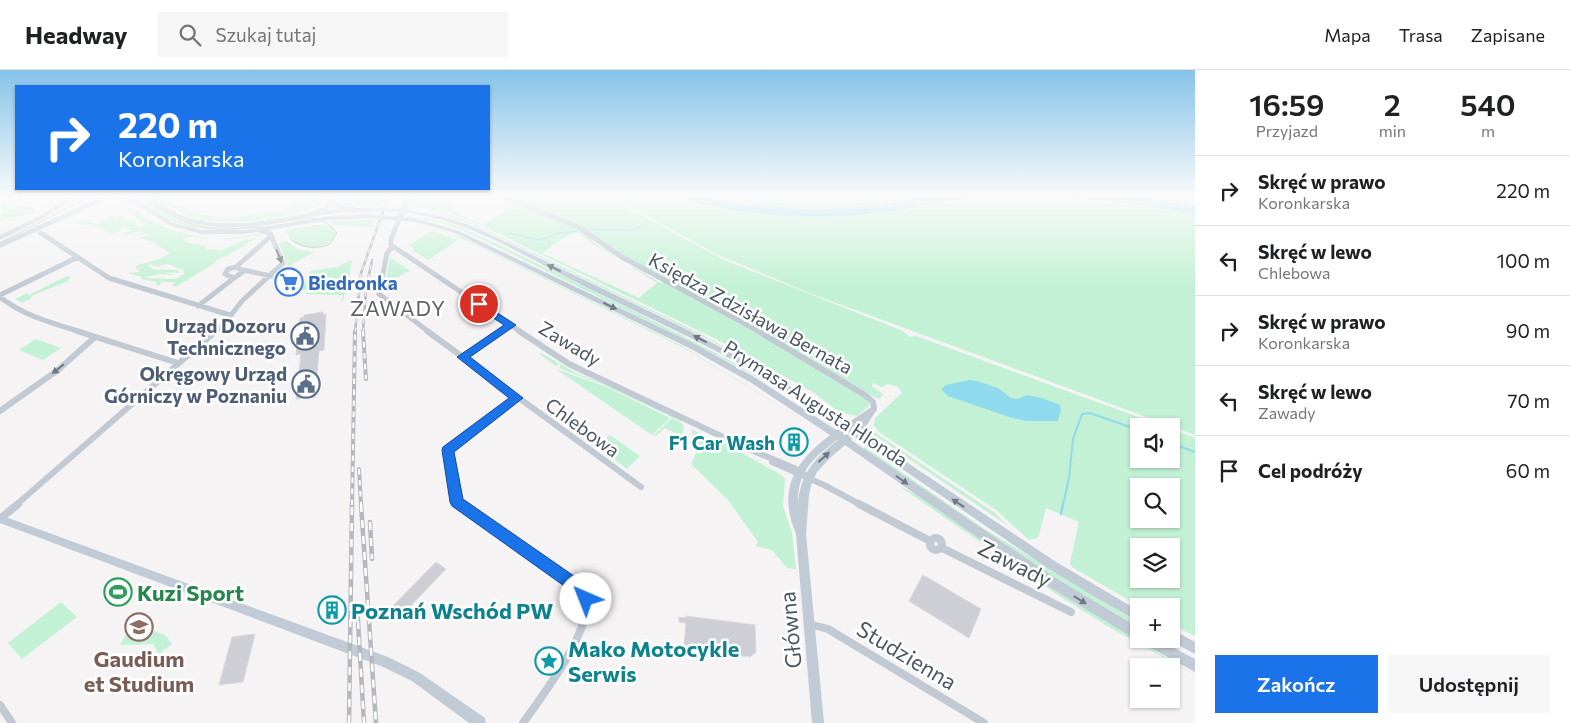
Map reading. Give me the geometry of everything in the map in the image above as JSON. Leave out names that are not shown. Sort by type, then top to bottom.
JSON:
[{"type":"main road","points":[[0,238],[25,225]]},
{"type":"main road","points":[[0,246],[45,225]]},
{"type":"main road","points":[[259,230],[286,225]]},
{"type":"main road","name":"Prymasa Augusta Hlonda","points":[[440,225],[466,236],[692,346],[774,393],[1043,577],[1130,630]]},
{"type":"main road","name":"Prymasa Augusta Hlonda","points":[[463,225],[684,331],[758,371],[851,429],[1018,544],[1130,612]]},
{"type":"main road","name":"Główna","points":[[818,723],[801,534],[795,523],[795,486],[802,475],[818,462],[840,437],[851,429]]},
{"type":"main road","points":[[1180,640],[1195,648]]},
{"type":"main road","points":[[1162,648],[1195,666]]},
{"type":"street","points":[[175,225],[184,229],[218,233],[259,230],[269,232],[283,263],[282,266],[242,301],[224,324],[0,519],[384,661],[416,677],[480,723]]},
{"type":"street","name":"Księdza Zdzisława Bernata","points":[[574,225],[622,257],[744,323],[865,394],[873,402],[874,409],[864,424],[851,429]]},
{"type":"street","points":[[392,247],[390,241],[395,227]]},
{"type":"street","points":[[41,233],[109,278],[230,315]]},
{"type":"street","points":[[234,278],[229,278],[225,272],[236,267],[271,236]]},
{"type":"street","name":"Chlebowa","points":[[392,247],[387,253],[379,294],[641,488]]},
{"type":"street","name":"Zawady","points":[[392,247],[569,364],[802,475],[930,541],[938,540],[942,544],[942,548],[1071,612]]},
{"type":"street","points":[[78,257],[0,296],[14,308],[30,316],[178,363]]},
{"type":"street","points":[[236,267],[271,276]]},
{"type":"street","points":[[198,306],[244,270]]},
{"type":"street","points":[[462,357],[511,325]]},
{"type":"street","points":[[0,411],[58,370],[95,337]]},
{"type":"street","points":[[517,398],[448,450],[457,502],[579,588],[586,599],[586,611],[574,645],[524,723]]},
{"type":"street","name":"Studzienna","points":[[809,624],[828,629],[984,723]]},
{"type":"street","points":[[0,705],[12,723]]},
{"type":"green space","points":[[89,225],[162,225],[190,235],[217,238],[266,235],[229,239],[191,237],[182,239],[208,247],[205,250],[215,249],[220,251],[244,240],[257,238],[217,260],[177,286],[172,286],[175,282],[161,282],[160,285],[156,285],[157,282],[141,279],[142,277],[128,273],[140,272],[135,267],[160,259],[170,253],[149,240],[139,238],[152,235],[141,234],[143,230],[125,236],[123,234],[131,230],[126,229],[125,226],[120,227],[122,228],[120,231],[112,234],[101,228]],"holes":[[[150,264],[156,267],[168,264],[183,270],[184,274],[175,279],[143,278],[160,274],[177,275],[163,272],[180,273],[178,270],[150,269],[153,268],[148,266]]]},
{"type":"green space","points":[[185,225],[235,227],[257,225],[257,228],[210,230]]},
{"type":"green space","points":[[324,225],[332,226],[336,233],[334,238],[325,245],[307,247],[294,242],[285,230]]},
{"type":"green space","points":[[343,225],[373,225],[375,227]]},
{"type":"green space","points":[[448,225],[455,225],[498,244],[650,319],[771,384],[693,343],[473,235]]},
{"type":"green space","points":[[474,225],[701,334],[800,389],[700,335]]},
{"type":"green space","points":[[481,225],[572,226],[587,235],[597,245],[631,265],[594,245],[579,233],[569,234],[542,253],[639,298],[657,283],[632,267],[634,267],[660,283],[663,282],[690,296],[691,299],[694,298],[737,322],[737,324],[741,323],[864,397],[869,402],[869,406],[857,416],[834,408],[813,392],[716,339]]},
{"type":"green space","points":[[575,225],[661,225],[724,260],[903,331],[910,337],[916,336],[1141,418],[1130,418],[1130,468],[1180,468],[1180,432],[1195,438],[1195,636],[1180,628],[1180,598],[1130,598],[1130,601],[1072,567],[1070,563],[1079,522],[1046,508],[1039,535],[1037,538],[1029,540],[996,510],[879,432],[874,425],[875,418],[902,393],[898,387],[888,384],[882,387],[873,383],[872,386],[883,394],[880,399],[874,397],[754,326],[616,251],[587,231]]},
{"type":"green space","points":[[664,225],[1195,225],[1195,435],[1180,429],[1180,418],[1149,418],[812,294],[716,254]]},
{"type":"green space","points":[[432,231],[458,240],[428,260],[412,250],[415,249],[409,245]]},
{"type":"green space","points":[[442,231],[464,238],[682,346],[812,426],[684,348],[470,242]]},
{"type":"green space","points":[[287,241],[297,249],[315,252],[288,266],[279,243]]},
{"type":"green space","points":[[390,257],[410,271],[393,279],[385,286]]},
{"type":"green space","points":[[352,260],[349,281],[341,302],[343,295],[305,294],[310,291],[302,290],[310,271],[337,267]]},
{"type":"green space","points":[[67,276],[71,277],[68,281],[31,296],[32,298],[22,303],[15,299],[27,293],[29,295]]},
{"type":"green space","points":[[36,339],[61,348],[43,360],[19,350]]},
{"type":"green space","points":[[541,353],[576,373],[604,384],[682,422],[604,385],[559,368],[561,366],[559,364],[556,366],[539,354]]},
{"type":"green space","points":[[556,369],[604,386],[670,418],[652,435]]},
{"type":"green space","points":[[785,393],[793,397],[827,419]]},
{"type":"green space","points":[[672,418],[683,424],[684,428],[681,436],[665,428],[656,436],[654,435]]},
{"type":"green space","points":[[870,425],[874,432],[995,513],[1008,526],[874,435],[870,430]]},
{"type":"green space","points":[[691,429],[711,439],[721,441],[783,476],[785,480],[783,506],[792,533],[796,569],[787,568],[772,550],[755,546],[758,542],[728,500],[691,464],[700,446],[694,442]]},
{"type":"green space","points":[[610,435],[640,456],[627,469],[597,446]]},
{"type":"green space","points":[[865,447],[983,528],[1130,618],[1130,624],[1022,558],[864,449]]},
{"type":"green space","points":[[899,486],[914,493],[1049,586],[1130,635],[1130,639],[1047,588]]},
{"type":"green space","points":[[61,602],[77,617],[22,659],[8,643]]},
{"type":"green space","points":[[132,623],[165,635],[172,644],[159,654],[153,644],[120,645]]},
{"type":"green space","points":[[1147,648],[1151,648],[1167,658]]},
{"type":"water","points":[[969,380],[998,388],[1011,398],[1018,399],[1027,395],[1060,405],[1061,410],[1058,421],[1028,421],[1012,418],[948,396],[941,389],[946,385]]},
{"type":"building","name":"Biedronka","points":[[300,273],[300,286],[296,287],[296,289],[277,290],[278,277]]},
{"type":"building","points":[[323,312],[323,315],[326,314],[324,350],[319,351],[315,397],[296,399],[301,354],[296,355],[300,318],[304,317],[304,315]]},
{"type":"building","points":[[436,562],[446,569],[399,618],[389,610]]},
{"type":"building","points":[[923,575],[981,609],[969,638],[909,601]]},
{"type":"building","name":"Poznań Wschód PW","points":[[337,595],[337,622],[328,624],[328,598]]},
{"type":"building","points":[[686,616],[755,625],[756,652],[750,657],[684,648],[686,623],[679,622],[679,617],[686,618]]},
{"type":"building","points":[[255,634],[243,682],[219,685],[232,637]]},
{"type":"waterway","points":[[588,229],[629,230],[643,227]]},
{"type":"waterway","points":[[508,233],[539,240],[560,233],[577,231]]},
{"type":"waterway","points":[[1063,505],[1069,478],[1073,439],[1082,414],[1090,413],[1130,427]]},
{"type":"waterway","points":[[1180,446],[1195,452]]},
{"type":"waterway","points":[[1061,514],[1063,504]]},
{"type":"tram line","points":[[0,243],[34,225]]},
{"type":"tram line","points":[[198,225],[220,229],[260,225]]},
{"type":"tram line","points":[[290,239],[304,246],[320,247],[330,244],[337,233],[329,225]]},
{"type":"railway","points":[[355,332],[361,273],[378,225]]},
{"type":"railway","points":[[363,332],[366,289],[372,260]]},
{"type":"railway","points":[[352,505],[355,331]]},
{"type":"railway","points":[[363,332],[366,379]]},
{"type":"railway","points":[[359,469],[361,505]]},
{"type":"railway","points":[[349,723],[352,504]]},
{"type":"railway","points":[[361,504],[376,723]]},
{"type":"railway","points":[[370,522],[372,559]]},
{"type":"railway","points":[[357,605],[364,723]]},
{"type":"place","name":"Biedronka","points":[[289,282]]},
{"type":"place","name":"Urząd Dozoru Technicznego","points":[[305,336]]},
{"type":"place","name":"Okręgowy Urząd Górniczy w Poznaniu","points":[[306,384]]},
{"type":"place","name":"F1 Car Wash","points":[[794,442]]},
{"type":"place","name":"Kuzi Sport","points":[[118,592]]},
{"type":"place","name":"Poznań Wschód PW","points":[[332,610]]},
{"type":"place","name":"Gaudium et Studium","points":[[139,627]]},
{"type":"place","name":"Mako Motocykle Serwis","points":[[549,661]]},
{"type":"district","name":"ZAWADY","points":[[398,307]]},
{"type":"route","points":[[479,304],[511,325],[462,357],[517,398],[448,450],[457,502],[579,588],[586,599]]}]
